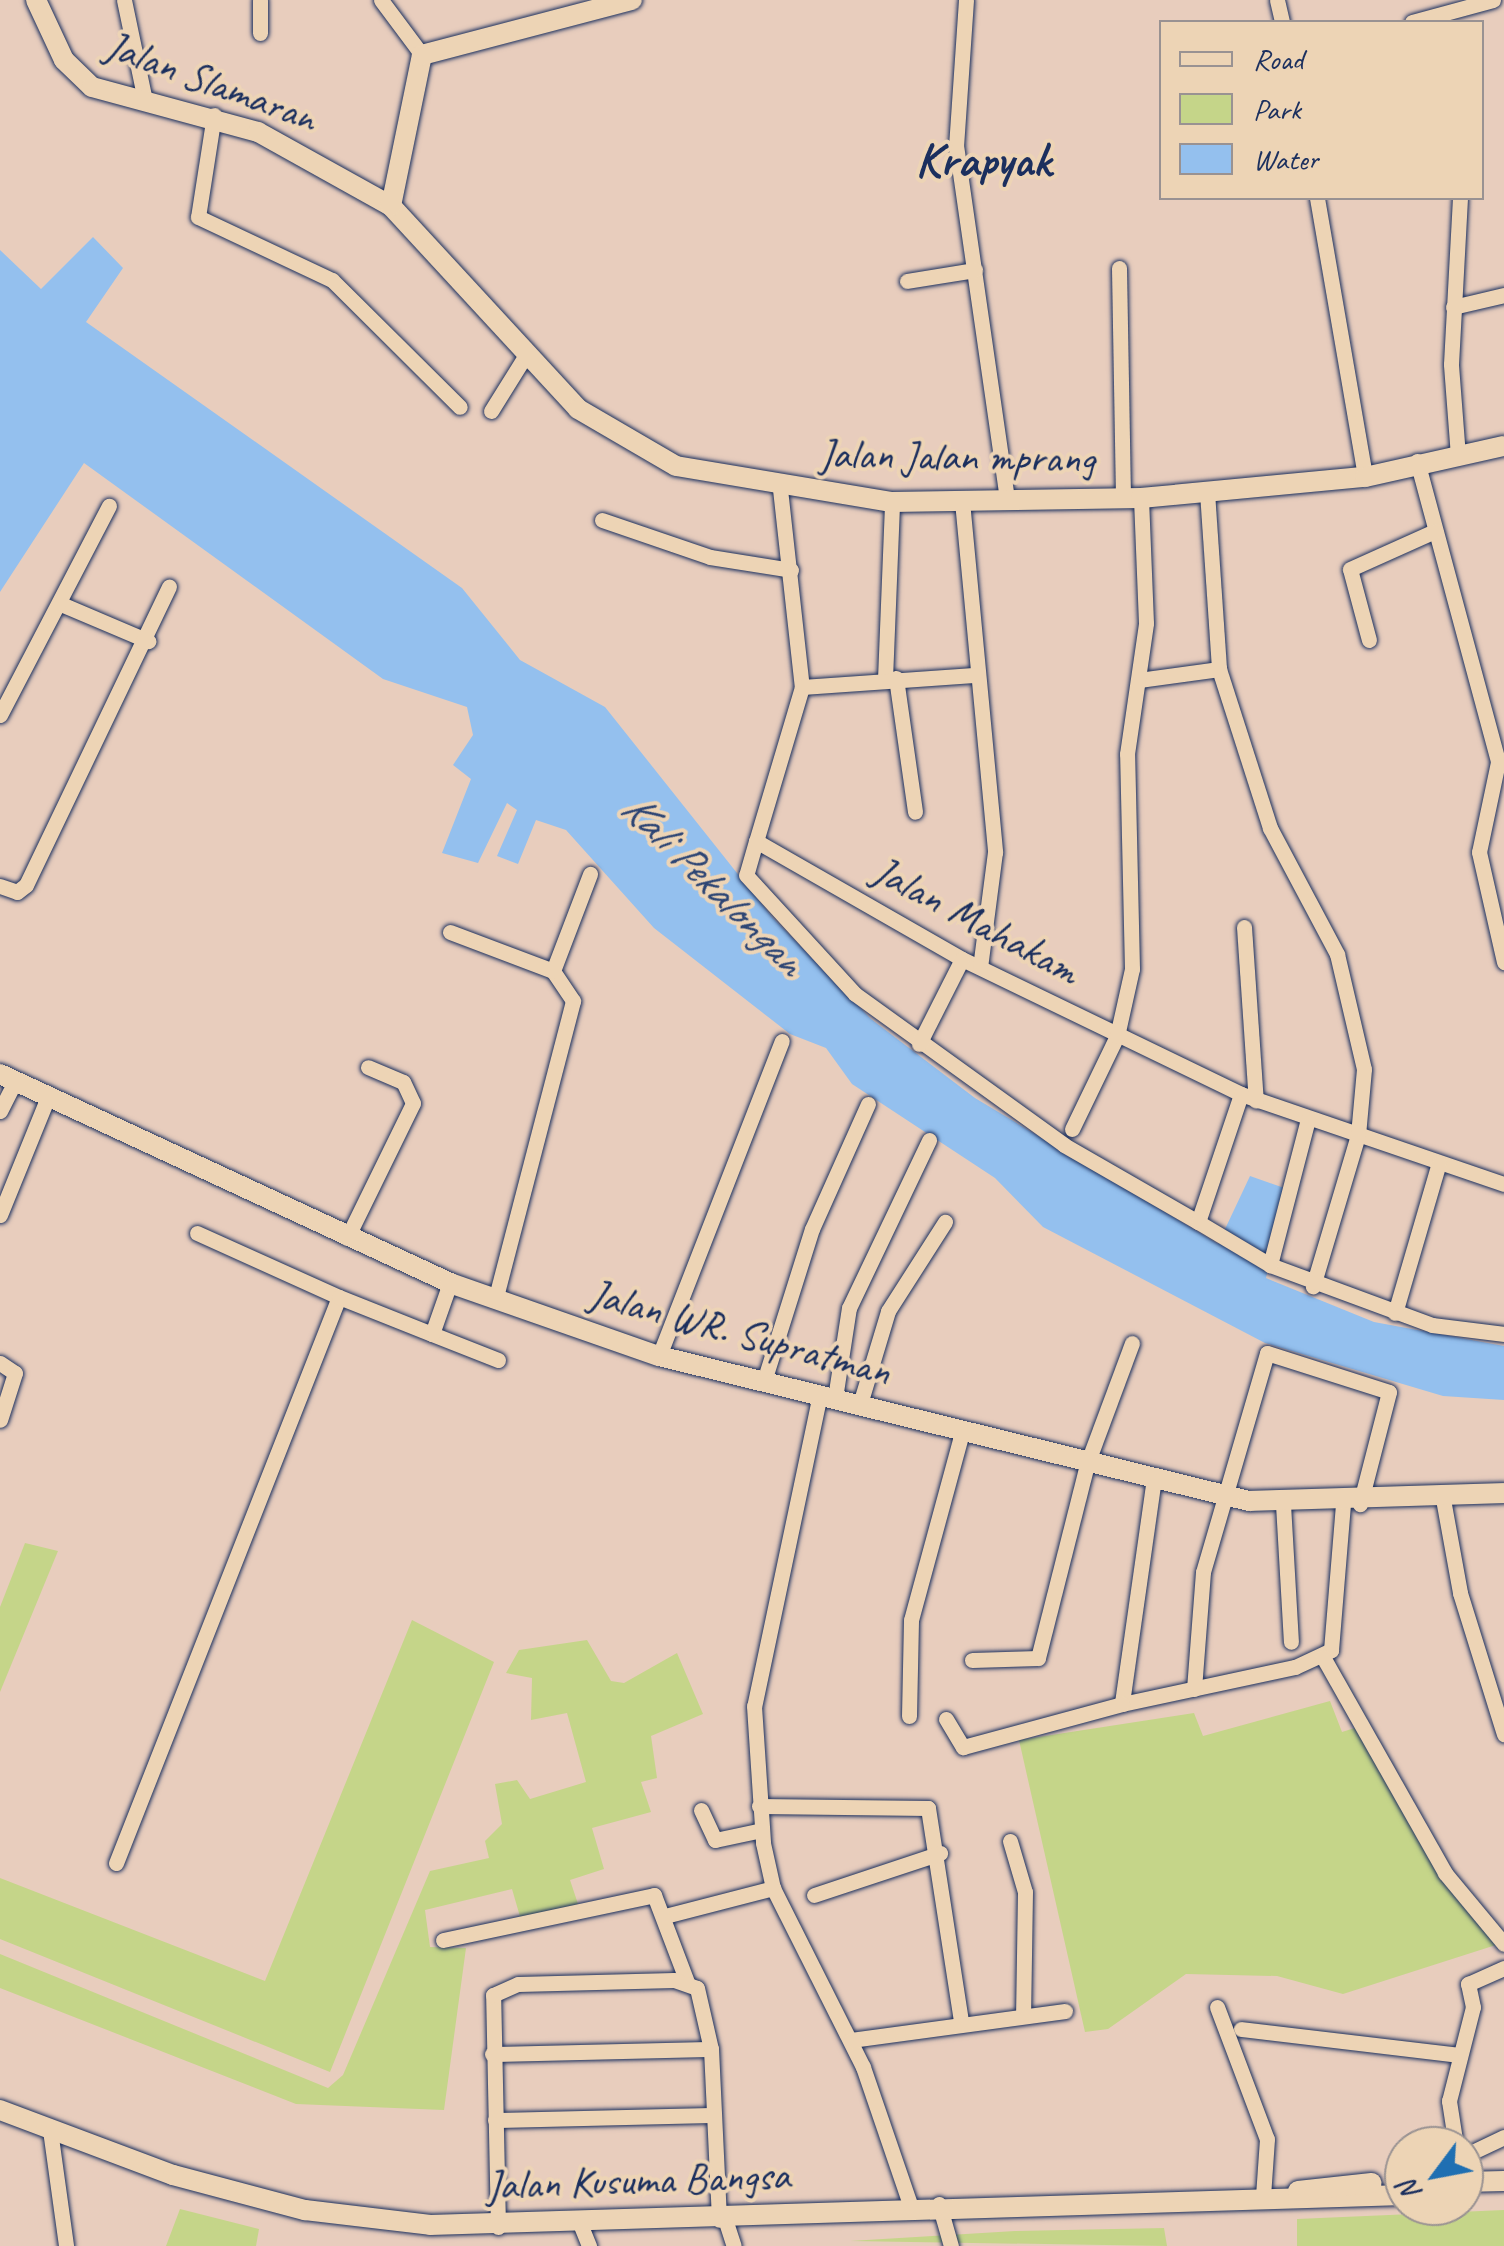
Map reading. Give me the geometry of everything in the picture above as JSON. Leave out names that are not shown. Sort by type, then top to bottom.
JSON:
[{"type":"street","name":"Jalan Slamaran","points":[[36,0],[80,78],[214,115],[303,153],[391,206]]},
{"type":"street","points":[[124,0],[144,96]]},
{"type":"street","points":[[260,0],[260,33]]},
{"type":"street","points":[[381,0],[422,55],[391,206]]},
{"type":"street","points":[[422,55],[508,25],[632,0]]},
{"type":"street","points":[[966,0],[956,145],[1007,501]]},
{"type":"street","points":[[1432,13],[1494,0]]},
{"type":"street","points":[[214,115],[198,218],[332,280],[460,407]]},
{"type":"street","points":[[1318,200],[1365,477]]},
{"type":"street","points":[[1458,456],[1453,308],[1460,200]]},
{"type":"street","name":"Jalan Jalan mprang","points":[[391,206],[524,358],[620,441],[676,466],[780,489],[892,502],[1132,498],[1365,477],[1416,461],[1504,446]]},
{"type":"street","points":[[1072,1129],[1118,1036],[1132,969],[1128,754],[1148,576],[1132,498],[1119,268]]},
{"type":"street","points":[[907,281],[974,270]]},
{"type":"street","points":[[1453,308],[1504,294]]},
{"type":"street","points":[[491,411],[524,358]]},
{"type":"street","points":[[1416,461],[1498,762],[1479,852],[1504,962]]},
{"type":"street","points":[[780,489],[802,687],[746,875],[841,980],[919,1044],[1198,1222],[1313,1286],[1395,1313],[1504,1334]]},
{"type":"street","points":[[1207,492],[1219,669],[1270,828],[1336,954],[1364,1070],[1358,1135],[1313,1286]]},
{"type":"street","points":[[962,500],[974,675],[994,852],[980,967]]},
{"type":"street","points":[[892,502],[890,679],[915,812]]},
{"type":"street","points":[[0,715],[109,506]]},
{"type":"street","points":[[602,520],[710,557],[791,570]]},
{"type":"street","points":[[1370,640],[1350,568],[1435,531]]},
{"type":"street","points":[[0,886],[24,889],[148,641],[169,588]]},
{"type":"street","points":[[61,604],[148,641]]},
{"type":"street","points":[[1139,680],[1219,669]]},
{"type":"street","points":[[802,687],[871,690],[890,679],[974,675]]},
{"type":"street","name":"Jalan Mahakam","points":[[756,841],[962,959],[1249,1098],[1504,1184]]},
{"type":"street","points":[[554,971],[590,874]]},
{"type":"street","points":[[1198,1222],[1249,1098],[1244,927]]},
{"type":"street","points":[[450,932],[554,971],[572,994],[570,1017],[495,1300]]},
{"type":"street","points":[[919,1044],[962,959]]},
{"type":"street","points":[[658,1356],[782,1041]]},
{"type":"street","points":[[348,1238],[413,1103],[403,1082],[368,1067]]},
{"type":"street","points":[[1,1110],[8,1083]]},
{"type":"street","name":"Jalan WR. Supratman","points":[[8,1083],[44,1109],[450,1284],[658,1356],[1221,1495],[1283,1504],[1351,1504],[1504,1494]]},
{"type":"street","points":[[764,1381],[812,1229],[868,1104]]},
{"type":"street","points":[[0,1215],[44,1109]]},
{"type":"street","points":[[1270,1265],[1308,1119]]},
{"type":"street","points":[[910,2204],[851,2040],[773,1888],[759,1806],[756,1696],[849,1308],[929,1140]]},
{"type":"street","points":[[1395,1313],[1439,1163]]},
{"type":"street","points":[[860,1404],[888,1311],[946,1222]]},
{"type":"street","points":[[197,1232],[339,1297],[498,1360]]},
{"type":"street","points":[[432,1334],[450,1284]]},
{"type":"street","points":[[116,1863],[339,1297]]},
{"type":"street","points":[[972,1660],[1038,1658],[1087,1464],[1132,1343]]},
{"type":"street","points":[[946,1719],[963,1747],[1122,1704],[1194,1689],[1323,1657],[1339,1628],[1351,1504],[1390,1392],[1270,1352],[1221,1495],[1196,1618],[1194,1689]]},
{"type":"street","points":[[0,1363],[15,1373],[0,1420]]},
{"type":"street","points":[[909,1716],[910,1620],[962,1429]]},
{"type":"street","points":[[1122,1704],[1154,1478]]},
{"type":"street","points":[[1443,1498],[1460,1593],[1504,1734]]},
{"type":"street","points":[[1283,1504],[1291,1642]]},
{"type":"street","points":[[1323,1657],[1445,1874],[1504,1944]]},
{"type":"street","points":[[759,1806],[923,1804],[940,1853],[961,2020]]},
{"type":"street","points":[[701,1810],[718,1841],[762,1830]]},
{"type":"street","points":[[1010,1841],[1025,1892],[1023,2016]]},
{"type":"street","points":[[814,1895],[940,1853]]},
{"type":"street","points":[[665,1916],[773,1888]]},
{"type":"street","points":[[443,1940],[654,1894],[711,2050],[722,2220],[734,2246]]},
{"type":"street","points":[[1453,2126],[1449,2101],[1473,2007],[1469,1982],[1504,1968]]},
{"type":"street","points":[[498,2227],[493,1995],[502,1986],[688,1982]]},
{"type":"street","points":[[1217,2006],[1268,2138],[1263,2196]]},
{"type":"street","points":[[851,2040],[961,2020],[1065,2011]]},
{"type":"street","points":[[1241,2029],[1458,2055]]},
{"type":"street","points":[[492,2054],[711,2050]]},
{"type":"street","name":"Jalan Kusuma Bangsa","points":[[0,2110],[50,2130],[305,2210],[585,2236],[910,2204],[1263,2196],[1384,2185]]},
{"type":"street","points":[[494,2120],[714,2115]]},
{"type":"street","points":[[50,2130],[66,2246]]},
{"type":"street","name":"Jalan Kusuma Bangsa","points":[[1296,2192],[1384,2194]]},
{"type":"street","points":[[938,2204],[950,2246]]},
{"type":"green space","points":[[25,1543],[58,1551],[0,1692],[0,1607]]},
{"type":"green space","points":[[412,1620],[494,1662],[330,2072],[0,1939],[0,1878],[265,1981]]},
{"type":"green space","points":[[587,1640],[611,1681],[624,1683],[677,1653],[703,1714],[651,1736],[657,1778],[641,1782],[651,1812],[592,1828],[604,1869],[570,1880],[579,1907],[521,1920],[512,1889],[425,1910],[430,1947],[466,1948],[444,2110],[296,2104],[0,1988],[0,1954],[328,2088],[343,2075],[430,1871],[489,1858],[485,1841],[502,1824],[495,1784],[517,1780],[530,1799],[586,1782],[567,1713],[531,1720],[532,1678],[506,1673],[519,1650]]},
{"type":"green space","points":[[1330,1701],[1342,1732],[1361,1726],[1440,1875],[1499,1944],[1343,1994],[1277,1976],[1186,1974],[1108,2029],[1085,2032],[1019,1740],[1194,1713],[1203,1736]]},
{"type":"green space","points":[[180,2209],[259,2229],[256,2246],[166,2246]]},
{"type":"green space","points":[[1504,2210],[1504,2246],[1297,2246],[1297,2219],[1384,2215],[1384,2226],[1484,2226],[1484,2211]]},
{"type":"green space","points":[[1164,2228],[1167,2246],[850,2241],[1015,2231]]},
{"type":"water","name":"Kali Pekalongan","points":[[93,237],[123,268],[86,322],[462,588],[520,660],[605,707],[772,917],[871,1019],[975,1098],[1218,1244],[1250,1176],[1287,1189],[1266,1278],[1374,1322],[1504,1346],[1504,1400],[1443,1396],[1265,1343],[1043,1227],[995,1178],[852,1084],[826,1048],[790,1034],[654,928],[566,830],[536,820],[518,864],[497,856],[517,810],[507,803],[478,863],[442,853],[471,779],[453,765],[473,735],[467,707],[383,679],[84,463],[0,592],[0,250],[41,289]]},
{"type":"district","name":"Krapyak","points":[[983,161]]}]
